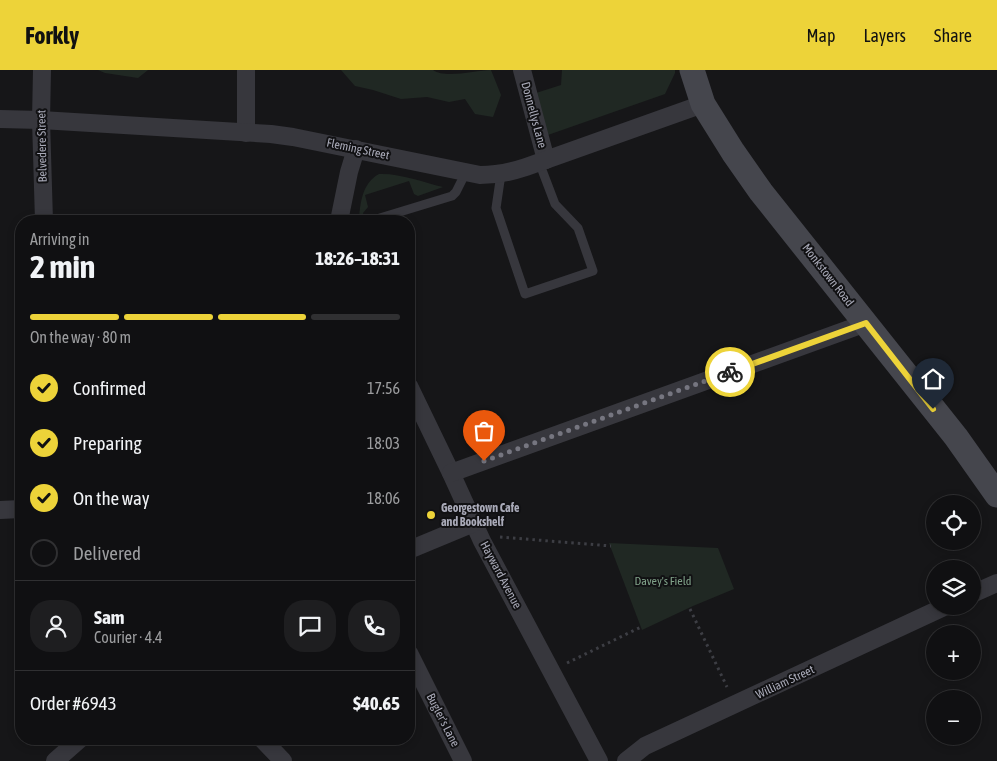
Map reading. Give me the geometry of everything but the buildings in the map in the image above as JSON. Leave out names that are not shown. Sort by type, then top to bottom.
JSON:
[{"type":"street","name":"Belvedere Street","points":[[42,70],[41,120],[44,215]]},
{"type":"street","points":[[246,70],[246,133]]},
{"type":"street","name":"Donnellys Lane","points":[[522,70],[543,161]]},
{"type":"street","name":"Monkstown Road","points":[[692,70],[703,104],[761,192],[956,437],[997,495]]},
{"type":"street","name":"Fleming Street","points":[[0,119],[41,120],[293,137],[480,175],[501,174],[526,167],[703,104]]},
{"type":"street","points":[[340,215],[356,149]]},
{"type":"street","points":[[451,473],[866,323]]},
{"type":"street","name":"Hayward Avenue","points":[[415,398],[474,523],[599,761]]},
{"type":"street","points":[[0,510],[15,509]]},
{"type":"street","points":[[415,548],[474,523]]},
{"type":"street","points":[[981,590],[997,582]]},
{"type":"street","name":"William Street","points":[[626,761],[645,746],[927,615]]},
{"type":"street","name":"Bugler's Lane","points":[[415,665],[463,761]]},
{"type":"street","points":[[55,761],[73,745]]},
{"type":"street","points":[[268,745],[283,761]]},
{"type":"lane","points":[[501,174],[496,208],[525,294],[593,271],[578,228],[555,204],[543,161]]},
{"type":"lane","points":[[390,215],[452,196],[466,172]]},
{"type":"path","points":[[497,537],[611,546]]},
{"type":"path","points":[[690,609],[730,694]]},
{"type":"path","points":[[564,664],[641,627]]},
{"type":"green space","points":[[98,70],[148,70],[138,78],[105,73]]},
{"type":"green space","points":[[341,70],[433,70],[438,73],[453,74],[491,70],[501,95],[493,117],[475,114],[465,99],[449,102],[427,97],[401,99],[355,86]]},
{"type":"green space","points":[[562,70],[675,70],[675,73],[665,94],[545,136],[536,93],[561,85]]},
{"type":"green space","points":[[379,174],[403,176],[443,187],[418,196],[414,194],[409,181],[365,195],[368,207],[363,213],[364,215],[360,215],[365,188]]},
{"type":"green space","name":"Davey's Field","points":[[609,543],[718,548],[734,589],[642,630]]},
{"type":"way so far","points":[[484,461],[730,372]]},
{"type":"place","name":"Georgestown Cafe and Bookshelf","points":[[431,515]]},
{"type":"route","points":[[730,372],[866,323],[933,409]]}]
